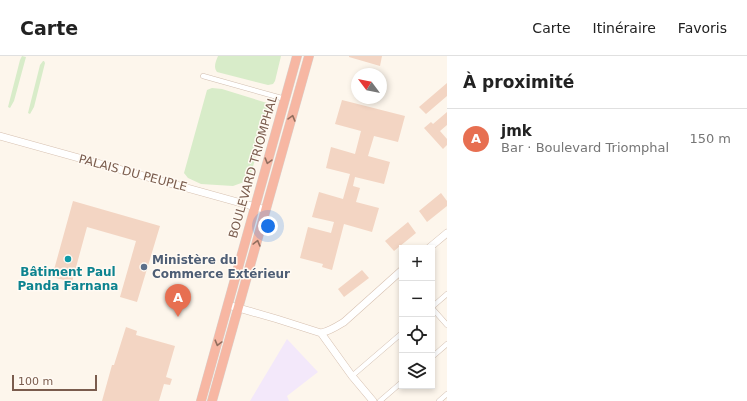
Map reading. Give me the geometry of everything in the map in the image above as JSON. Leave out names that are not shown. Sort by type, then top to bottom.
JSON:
[{"type":"highway","name":"BOULEVARD TRIOMPHAL","points":[[201,401],[297,56]]},
{"type":"highway","name":"BOULEVARD TRIOMPHAL","points":[[212,401],[309,56]]},
{"type":"street","points":[[203,76],[285,98]]},
{"type":"street","name":"PALAIS DU PEUPLE","points":[[0,136],[266,210]]},
{"type":"street","points":[[433,245],[447,233]]},
{"type":"street","points":[[228,305],[321,333],[328,331],[344,322],[399,274]]},
{"type":"street","points":[[435,304],[447,294]]},
{"type":"street","points":[[435,311],[447,325]]},
{"type":"street","points":[[321,333],[352,376],[373,401]]},
{"type":"street","points":[[352,376],[399,336]]},
{"type":"street","points":[[435,354],[447,344]]},
{"type":"street","points":[[380,401],[399,385]]},
{"type":"street","points":[[439,401],[447,394]]},
{"type":"shaded area","points":[[287,339],[318,372],[287,396],[289,401],[250,401]]},
{"type":"green space","points":[[22,56],[26,57],[14,101],[10,108],[8,107]]},
{"type":"green space","points":[[218,56],[281,56],[275,81],[273,84],[268,85],[217,72],[215,66]]},
{"type":"green space","points":[[43,61],[45,63],[34,107],[30,114],[28,113],[40,65]]},
{"type":"green space","points":[[212,88],[222,89],[267,103],[270,107],[250,177],[244,182],[233,186],[201,184],[188,178],[184,173],[207,90]]},
{"type":"building","points":[[349,56],[382,56],[380,66]]},
{"type":"building","points":[[447,83],[447,96],[426,114],[419,107]]},
{"type":"building","points":[[342,100],[351,102],[351,104],[358,104],[405,116],[398,142],[374,136],[368,156],[390,162],[384,184],[355,177],[353,186],[360,188],[356,202],[379,208],[372,232],[344,224],[332,270],[322,267],[323,264],[300,258],[308,227],[331,233],[334,222],[312,217],[319,192],[343,199],[350,174],[326,168],[331,147],[355,154],[361,131],[335,124]]},
{"type":"building","points":[[447,112],[447,125],[440,131],[447,139],[447,145],[443,149],[424,128],[431,122],[433,124]]},
{"type":"building","points":[[441,193],[447,201],[447,206],[427,222],[419,211]]},
{"type":"building","name":"Bâtiment Paul Panda Farnana","points":[[73,201],[160,226],[137,302],[120,297],[136,241],[87,227],[72,282],[52,277]]},
{"type":"building","points":[[408,222],[416,233],[401,245],[399,245],[399,247],[394,251],[385,241]]},
{"type":"building","points":[[362,270],[369,278],[344,297],[338,289]]},
{"type":"building","points":[[126,327],[137,331],[136,335],[175,346],[166,377],[172,379],[170,385],[164,384],[159,401],[102,401],[112,365],[114,365]]},
{"type":"place","name":"Bâtiment Paul Panda Farnana","points":[[68,259]]},
{"type":"place","name":"Ministère du Commerce Extérieur","points":[[144,267]]},
{"type":"place","name":"jmk","points":[[178,317]]}]
